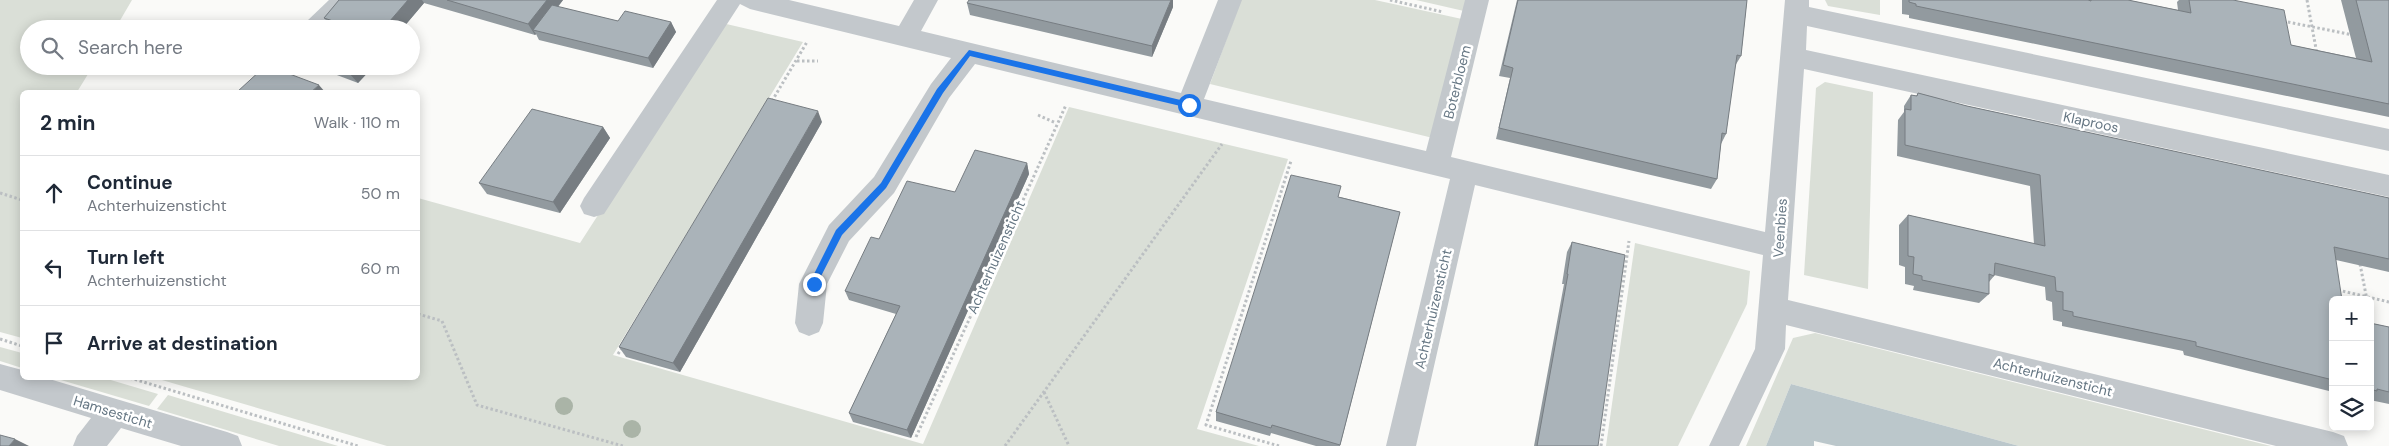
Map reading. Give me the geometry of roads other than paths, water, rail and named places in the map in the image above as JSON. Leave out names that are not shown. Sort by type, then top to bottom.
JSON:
[{"type":"street","points":[[324,20],[344,0]]},
{"type":"street","points":[[594,206],[730,0]]},
{"type":"street","points":[[750,0],[1779,247]]},
{"type":"street","points":[[905,38],[926,0]]},
{"type":"street","points":[[1189,105],[1230,0]]},
{"type":"street","points":[[1797,7],[2389,140]]},
{"type":"street","name":"Veenbies","points":[[1724,446],[1770,349],[1797,7]]},
{"type":"street","name":"Boterbloem","points":[[1436,164],[1475,9]]},
{"type":"street","points":[[809,323],[814,284],[839,233],[884,185],[940,91],[969,53]]},
{"type":"street","name":"Klaproos","points":[[1793,57],[2389,186]]},
{"type":"street","name":"Achterhuizensticht","points":[[1401,446],[1465,171]]},
{"type":"street","name":"Achterhuizensticht","points":[[1774,309],[2333,446]]},
{"type":"street","name":"Hamsesticht","points":[[0,377],[227,446]]},
{"type":"street","points":[[88,446],[116,412]]}]
